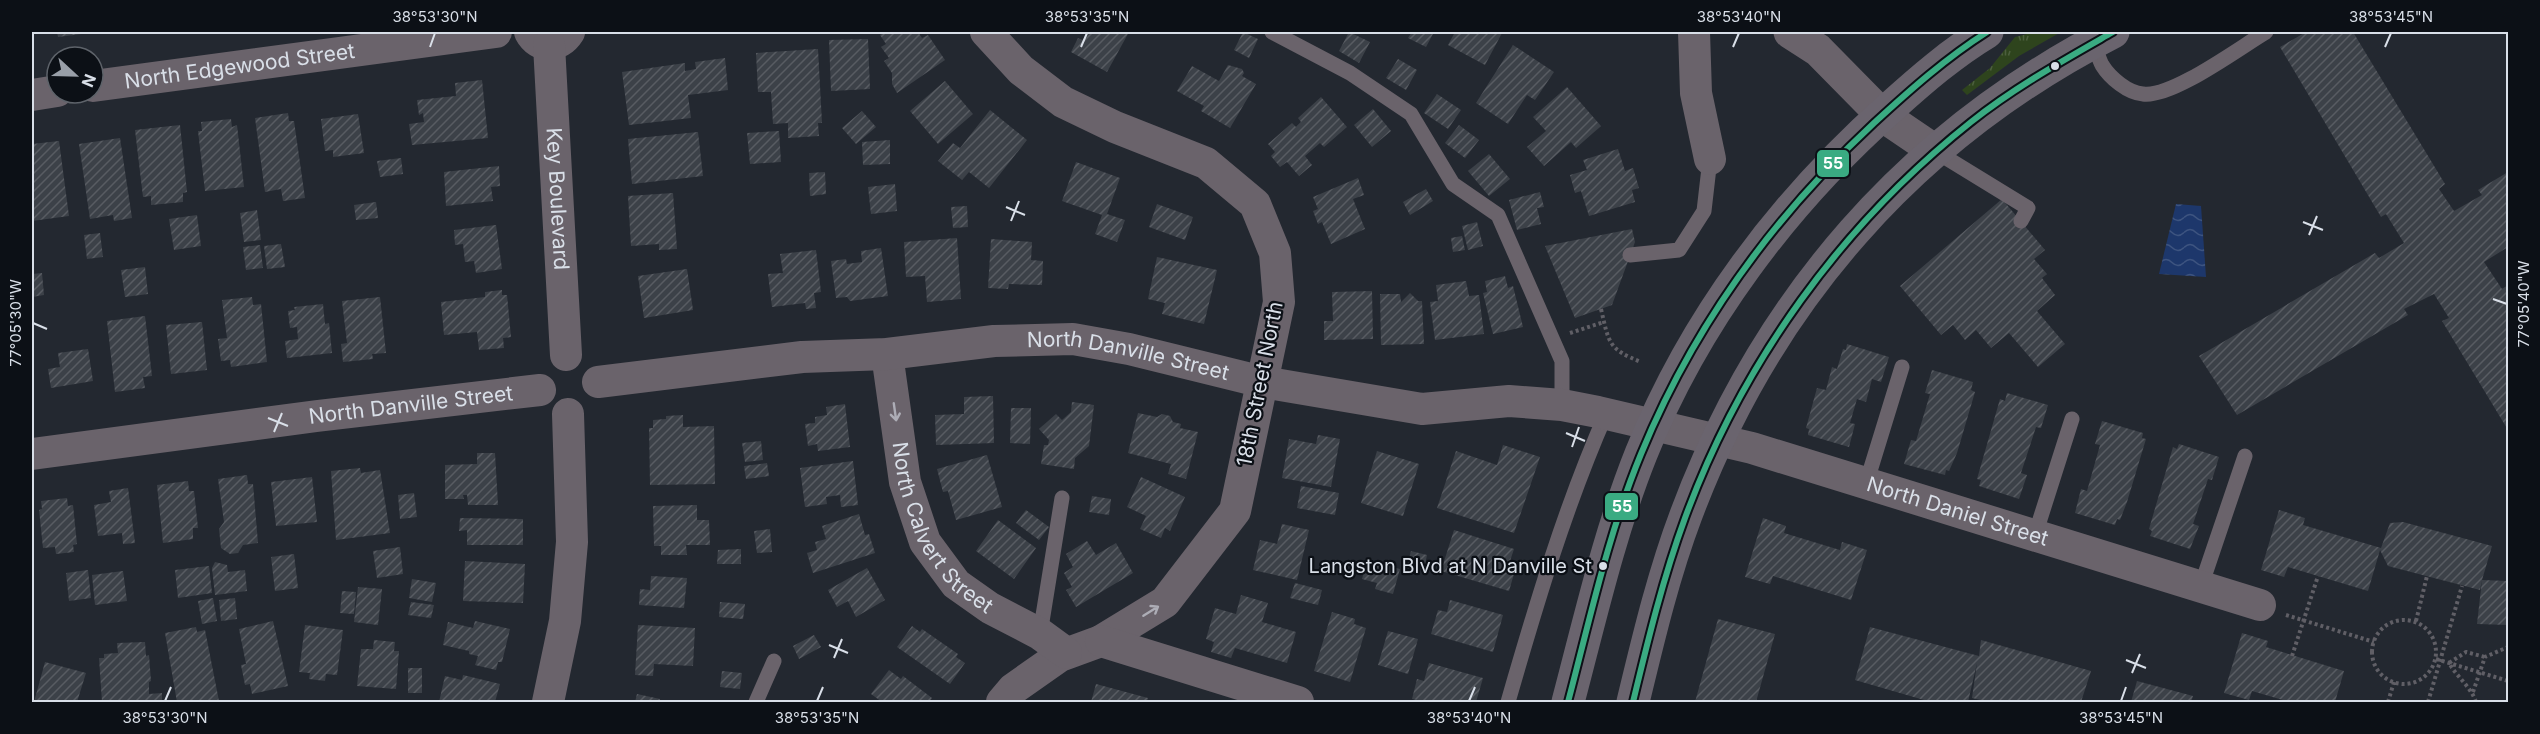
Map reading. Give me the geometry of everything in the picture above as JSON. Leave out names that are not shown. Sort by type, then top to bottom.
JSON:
[{"type":"main road","points":[[1568,702],[1605,560],[1633,475],[1653,425],[1702,334],[1766,240],[1825,169],[1943,62],[1987,32]]},
{"type":"main road","points":[[1633,702],[1673,552],[1685,516],[1717,440],[1772,340],[1811,283],[1880,203],[1935,150],[2001,98],[2098,35]]},
{"type":"street","name":"North Edgewood Street","points":[[105,84],[495,32]]},
{"type":"street","name":"18th Street North","points":[[986,32],[1021,70],[1063,102],[1115,127],[1206,163],[1255,204],[1275,253],[1279,302],[1235,512],[1165,602],[1101,641],[1066,654],[1013,689],[1002,702]]},
{"type":"street","points":[[1694,32],[1696,93],[1710,159]]},
{"type":"street","points":[[1790,32],[1818,50],[1882,115],[1935,150]]},
{"type":"street","name":"Key Boulevard","points":[[549,36],[566,355]]},
{"type":"street","name":"North Danville Street","points":[[598,382],[802,357],[887,354],[994,342],[1072,339],[1129,349],[1263,382],[1422,409],[1509,401],[1562,405],[1653,425]]},
{"type":"street","name":"North Calvert Street","points":[[887,354],[905,482],[925,542],[957,584],[990,608],[1040,634],[1066,654]]},
{"type":"street","points":[[566,355],[585,360],[594,369],[598,382],[597,394],[590,404],[580,411],[568,414],[550,408],[542,398],[540,390],[540,379],[545,368],[554,359],[566,355]]},
{"type":"street","name":"North Danville Street","points":[[32,453],[540,390]]},
{"type":"street","points":[[548,702],[565,621],[570,562],[568,414]]},
{"type":"street","name":"North Daniel Street","points":[[1653,425],[1752,448],[2260,605]]},
{"type":"street","points":[[1101,641],[1298,702]]},
{"type":"lane","points":[[1272,32],[1350,73],[1411,114],[1453,184],[1498,215],[1562,360],[1562,405]]},
{"type":"lane","points":[[2098,35],[2103,66],[2114,79],[2130,90],[2144,94],[2175,87],[2266,32]]},
{"type":"lane","points":[[1935,150],[2028,208],[2021,221]]},
{"type":"lane","points":[[1630,255],[1679,250],[1704,211],[1710,159]]},
{"type":"lane","points":[[1866,484],[1902,367]]},
{"type":"lane","points":[[1508,702],[1577,480],[1606,414]]},
{"type":"lane","points":[[2035,535],[2072,419]]},
{"type":"lane","points":[[2201,586],[2245,456]]},
{"type":"lane","points":[[1040,634],[1062,498]]},
{"type":"lane","points":[[756,702],[774,661]]},
{"type":"path","points":[[1601,309],[1610,345],[1622,355],[1641,362]]},
{"type":"path","points":[[1552,339],[1604,322]]},
{"type":"path","points":[[2292,656],[2318,576]]},
{"type":"path","points":[[2416,621],[2427,576]]},
{"type":"path","points":[[2428,702],[2442,661],[2462,586]]},
{"type":"path","points":[[2260,605],[2374,642]]},
{"type":"path","points":[[2395,621],[2416,621],[2424,626],[2434,641],[2436,659],[2432,669],[2415,682],[2394,682],[2378,671],[2372,652],[2374,642],[2378,633],[2395,621]]},
{"type":"path","points":[[2449,663],[2466,652],[2485,657],[2508,647]]},
{"type":"path","points":[[2476,702],[2473,692],[2485,657]]},
{"type":"path","points":[[2436,659],[2508,681]]},
{"type":"path","points":[[2449,663],[2458,679],[2473,692]]},
{"type":"path","points":[[2388,702],[2394,682]]},
{"type":"green space","points":[[2035,32],[2061,32],[2019,56],[1967,95],[1962,90],[1990,68],[2015,37]]},
{"type":"water","points":[[2176,204],[2201,206],[2206,277],[2159,274]]},
{"type":"building","points":[[57,32],[88,32],[89,33],[58,37]]},
{"type":"building","points":[[884,32],[918,32],[922,38],[928,35],[945,60],[897,93],[892,84],[892,73],[884,61],[889,58],[881,47],[886,44],[880,35]]},
{"type":"building","points":[[1088,32],[1129,32],[1107,72],[1071,52],[1078,38],[1083,40]]},
{"type":"building","points":[[1243,32],[1258,39],[1249,58],[1234,50]]},
{"type":"building","points":[[1349,32],[1370,42],[1359,63],[1339,51]]},
{"type":"building","points":[[1412,32],[1434,32],[1426,47],[1408,38]]},
{"type":"building","points":[[1455,32],[1502,33],[1485,65],[1448,45]]},
{"type":"building","points":[[2306,32],[2353,32],[2445,184],[2439,189],[2454,211],[2482,195],[2478,190],[2508,172],[2508,247],[2484,262],[2502,289],[2508,285],[2508,430],[2442,321],[2449,318],[2434,294],[2404,309],[2408,315],[2237,415],[2199,356],[2375,253],[2379,258],[2404,243],[2386,214],[2381,217],[2280,47]]},
{"type":"building","points":[[868,39],[870,89],[831,91],[829,40]]},
{"type":"building","points":[[1513,45],[1554,72],[1535,100],[1527,95],[1508,124],[1476,103]]},
{"type":"building","points":[[818,49],[822,123],[818,123],[819,136],[788,138],[788,123],[773,124],[771,92],[758,92],[756,53]]},
{"type":"building","points":[[725,58],[728,90],[688,95],[691,118],[629,125],[622,72],[685,63],[685,71],[696,69],[695,62]]},
{"type":"building","points":[[1398,59],[1417,70],[1406,90],[1386,78]]},
{"type":"building","points":[[1228,65],[1242,69],[1244,73],[1242,76],[1256,84],[1230,128],[1201,111],[1204,106],[1177,91],[1192,66],[1219,81]]},
{"type":"building","points":[[482,80],[488,138],[412,145],[409,124],[424,122],[423,113],[419,115],[417,100],[456,96],[455,83]]},
{"type":"building","points":[[945,81],[973,114],[938,144],[910,111]]},
{"type":"building","points":[[1567,87],[1601,126],[1576,148],[1571,142],[1544,166],[1527,147],[1546,131],[1533,117]]},
{"type":"building","points":[[1437,94],[1461,110],[1448,129],[1424,113]]},
{"type":"building","points":[[1321,97],[1347,127],[1324,147],[1320,143],[1305,156],[1312,165],[1299,176],[1287,162],[1280,167],[1271,156],[1275,152],[1268,144],[1292,123],[1296,127],[1301,122],[1298,118]]},
{"type":"building","points":[[1373,109],[1391,131],[1372,147],[1354,125]]},
{"type":"building","points":[[990,110],[1027,140],[989,188],[969,172],[962,180],[938,161],[953,143],[960,148]]},
{"type":"building","points":[[862,111],[876,127],[856,144],[842,128]]},
{"type":"building","points":[[288,113],[289,121],[294,121],[305,198],[283,201],[281,189],[265,192],[255,118]]},
{"type":"building","points":[[358,114],[364,153],[333,157],[333,150],[325,151],[321,119]]},
{"type":"building","points":[[231,119],[232,127],[237,125],[244,187],[205,191],[198,131],[202,131],[201,122]]},
{"type":"building","points":[[180,125],[187,192],[183,193],[183,202],[151,205],[151,196],[143,197],[135,130]]},
{"type":"building","points":[[1459,125],[1479,140],[1465,158],[1445,143]]},
{"type":"building","points":[[779,131],[781,162],[750,164],[747,133]]},
{"type":"building","points":[[698,132],[703,176],[632,184],[628,139]]},
{"type":"building","points":[[120,138],[132,218],[114,221],[113,215],[90,219],[79,144]]},
{"type":"building","points":[[890,140],[890,164],[863,165],[862,142]]},
{"type":"building","points":[[59,141],[69,216],[32,221],[32,144]]},
{"type":"building","points":[[1618,149],[1625,171],[1633,168],[1639,188],[1632,190],[1635,202],[1589,216],[1581,191],[1575,193],[1570,175],[1587,170],[1583,160]]},
{"type":"building","points":[[1489,154],[1510,179],[1489,196],[1468,171]]},
{"type":"building","points":[[401,158],[403,174],[380,177],[377,161]]},
{"type":"building","points":[[1076,162],[1120,178],[1107,214],[1125,220],[1117,242],[1095,234],[1102,215],[1062,201]]},
{"type":"building","points":[[499,166],[500,186],[491,187],[493,201],[446,206],[444,172]]},
{"type":"building","points":[[825,172],[826,194],[810,196],[809,173]]},
{"type":"building","points":[[1358,178],[1364,195],[1353,199],[1365,229],[1331,244],[1322,222],[1318,224],[1313,211],[1318,209],[1313,197]]},
{"type":"building","points":[[895,184],[897,211],[871,214],[868,187]]},
{"type":"building","points":[[1426,189],[1433,201],[1410,215],[1403,202]]},
{"type":"building","points":[[1540,192],[1544,207],[1537,208],[1541,224],[1517,230],[1509,200]]},
{"type":"building","points":[[673,193],[677,249],[659,250],[659,244],[631,246],[628,196]]},
{"type":"building","points":[[2002,199],[2045,250],[2034,259],[2047,274],[2042,278],[2055,295],[2037,311],[2065,344],[2038,367],[2009,333],[1991,348],[1976,330],[1965,340],[1953,325],[1941,335],[1900,286]]},
{"type":"building","points":[[376,202],[378,218],[356,220],[354,205]]},
{"type":"building","points":[[1157,204],[1193,217],[1185,240],[1149,227]]},
{"type":"building","points":[[967,206],[968,227],[953,228],[951,207]]},
{"type":"building","points":[[257,210],[261,240],[244,242],[240,213]]},
{"type":"building","points":[[197,215],[201,246],[174,250],[169,219]]},
{"type":"building","points":[[1477,222],[1483,246],[1468,250],[1462,226]]},
{"type":"building","points":[[496,225],[502,269],[476,273],[474,261],[465,262],[463,244],[455,245],[454,230]]},
{"type":"building","points":[[1632,229],[1635,242],[1612,305],[1575,318],[1545,246]]},
{"type":"building","points":[[100,233],[103,257],[87,259],[84,235]]},
{"type":"building","points":[[1462,236],[1465,250],[1453,252],[1451,238]]},
{"type":"building","points":[[957,238],[961,299],[927,302],[925,276],[906,277],[904,242]]},
{"type":"building","points":[[991,239],[1032,242],[1031,260],[1043,261],[1042,285],[1009,284],[1008,289],[988,288]]},
{"type":"building","points":[[281,244],[285,267],[267,269],[264,246]]},
{"type":"building","points":[[260,245],[263,268],[246,270],[243,247]]},
{"type":"building","points":[[881,248],[888,296],[850,301],[847,297],[836,298],[831,261],[846,259],[847,264],[862,262],[861,251]]},
{"type":"building","points":[[816,250],[821,292],[814,293],[816,308],[806,309],[805,303],[772,307],[768,274],[783,273],[780,254]]},
{"type":"building","points":[[1157,257],[1217,270],[1204,324],[1162,314],[1165,303],[1148,299]]},
{"type":"building","points":[[145,267],[148,294],[125,297],[121,270]]},
{"type":"building","points":[[687,269],[693,310],[644,318],[638,276]]},
{"type":"building","points":[[42,273],[44,295],[32,297],[32,274]]},
{"type":"building","points":[[1505,276],[1508,288],[1513,286],[1523,327],[1493,334],[1483,293],[1487,292],[1485,281]]},
{"type":"building","points":[[1466,281],[1469,296],[1479,295],[1484,334],[1435,340],[1430,302],[1438,301],[1436,285]]},
{"type":"building","points":[[502,290],[502,295],[507,295],[511,337],[503,338],[504,348],[479,350],[477,332],[444,335],[441,302],[485,297],[485,292]]},
{"type":"building","points":[[1372,291],[1373,339],[1324,340],[1324,321],[1333,321],[1332,292]]},
{"type":"building","points":[[1410,293],[1418,301],[1422,301],[1424,344],[1381,345],[1380,294],[1400,294],[1401,302]]},
{"type":"building","points":[[252,297],[253,305],[261,304],[267,362],[231,367],[230,360],[221,361],[218,339],[227,338],[222,300]]},
{"type":"building","points":[[380,297],[386,353],[372,354],[373,359],[343,362],[341,344],[347,343],[342,301]]},
{"type":"building","points":[[323,304],[325,324],[329,323],[332,353],[287,358],[285,341],[298,339],[297,327],[290,328],[288,311],[295,310],[294,307]]},
{"type":"building","points":[[145,316],[152,376],[143,377],[145,388],[115,392],[107,321]]},
{"type":"building","points":[[202,322],[207,370],[171,374],[166,325]]},
{"type":"building","points":[[1847,344],[1889,357],[1881,382],[1872,379],[1866,402],[1857,399],[1850,423],[1855,424],[1849,447],[1808,435],[1809,429],[1806,428],[1817,388],[1826,390],[1832,367],[1837,369],[1843,349],[1846,350]]},
{"type":"building","points":[[88,349],[93,381],[51,388],[48,369],[60,367],[58,353]]},
{"type":"building","points":[[1932,370],[1973,382],[1971,390],[1975,392],[1957,453],[1945,475],[1904,464],[1911,440],[1916,441],[1930,394],[1925,393]]},
{"type":"building","points":[[2007,393],[2048,405],[2041,428],[2036,427],[2021,473],[2027,475],[2019,499],[1979,486],[1981,480],[1977,479],[2000,399],[2005,401]]},
{"type":"building","points":[[993,396],[994,443],[936,445],[935,415],[964,414],[964,397]]},
{"type":"building","points":[[1072,402],[1094,405],[1089,446],[1075,458],[1074,469],[1041,464],[1044,445],[1048,445],[1049,440],[1039,429],[1056,414],[1062,420],[1071,412]]},
{"type":"building","points":[[845,404],[850,447],[818,451],[817,444],[808,446],[805,424],[815,423],[815,417],[827,415],[826,407]]},
{"type":"building","points":[[1011,408],[1031,408],[1030,444],[1010,443]]},
{"type":"building","points":[[1138,413],[1157,417],[1162,414],[1170,416],[1173,422],[1181,424],[1180,428],[1198,432],[1186,479],[1168,474],[1171,464],[1128,453]]},
{"type":"building","points":[[683,415],[683,427],[714,426],[715,484],[650,485],[649,428],[653,428],[653,420],[666,419],[666,416]]},
{"type":"building","points":[[2102,421],[2143,433],[2142,438],[2146,439],[2127,502],[2120,520],[2117,519],[2115,525],[2075,513],[2081,489],[2087,491],[2100,445],[2095,444]]},
{"type":"building","points":[[1318,435],[1340,439],[1331,487],[1282,478],[1289,439],[1316,444]]},
{"type":"building","points":[[761,441],[763,460],[745,462],[742,443]]},
{"type":"building","points":[[2179,444],[2219,457],[2212,480],[2208,479],[2193,524],[2199,526],[2190,549],[2150,536],[2152,531],[2149,529],[2173,447],[2177,449]]},
{"type":"building","points":[[1503,445],[1540,457],[1514,533],[1437,508],[1456,451],[1497,465]]},
{"type":"building","points":[[1377,451],[1419,464],[1403,516],[1361,503]]},
{"type":"building","points":[[477,453],[495,453],[498,505],[468,505],[467,495],[463,495],[464,499],[445,499],[445,465],[477,464]]},
{"type":"building","points":[[987,455],[1002,507],[956,520],[948,491],[943,492],[937,469]]},
{"type":"building","points":[[853,461],[858,505],[841,507],[840,495],[826,497],[827,504],[805,507],[800,468]]},
{"type":"building","points":[[767,463],[769,476],[746,479],[744,466]]},
{"type":"building","points":[[360,468],[361,473],[380,470],[390,533],[336,540],[331,471]]},
{"type":"building","points":[[247,475],[248,484],[253,484],[258,543],[243,545],[238,553],[230,554],[221,548],[219,529],[224,522],[218,479]]},
{"type":"building","points":[[312,477],[317,522],[276,526],[271,482]]},
{"type":"building","points":[[1141,477],[1185,497],[1170,531],[1165,528],[1161,538],[1140,529],[1146,516],[1127,507]]},
{"type":"building","points":[[188,481],[189,491],[194,491],[198,528],[193,528],[193,539],[163,543],[157,485]]},
{"type":"building","points":[[1301,486],[1339,493],[1335,515],[1297,508]]},
{"type":"building","points":[[128,488],[135,543],[123,544],[122,533],[98,536],[94,505],[111,502],[109,491]]},
{"type":"building","points":[[414,493],[417,517],[400,519],[398,495]]},
{"type":"building","points":[[1092,496],[1111,499],[1109,515],[1089,512]]},
{"type":"building","points":[[67,498],[68,506],[73,505],[77,544],[73,545],[74,552],[56,554],[55,547],[43,548],[39,510],[42,509],[41,501]]},
{"type":"building","points":[[697,505],[697,520],[709,520],[710,545],[686,545],[687,555],[661,555],[661,546],[654,546],[653,506]]},
{"type":"building","points":[[1026,510],[1049,527],[1039,540],[1016,523]]},
{"type":"building","points":[[2279,510],[2305,518],[2303,525],[2381,548],[2390,523],[2403,522],[2492,546],[2480,590],[2388,566],[2380,550],[2368,591],[2288,567],[2284,577],[2261,570]]},
{"type":"building","points":[[859,514],[865,535],[869,534],[875,553],[813,573],[807,553],[817,550],[815,542],[826,539],[822,526]]},
{"type":"building","points":[[460,518],[523,519],[523,545],[467,545],[467,530],[459,531]]},
{"type":"building","points":[[1763,518],[1786,526],[1784,533],[1840,550],[1842,542],[1867,550],[1851,600],[1773,576],[1770,584],[1745,577]]},
{"type":"building","points":[[998,520],[1036,548],[1014,579],[976,551]]},
{"type":"building","points":[[1282,524],[1309,530],[1297,580],[1253,570],[1260,540],[1277,544]]},
{"type":"building","points":[[770,529],[772,552],[757,553],[754,531]]},
{"type":"building","points":[[1454,530],[1514,549],[1509,564],[1516,567],[1509,591],[1441,571]]},
{"type":"building","points":[[1087,541],[1096,555],[1116,543],[1133,573],[1076,607],[1066,590],[1072,587],[1064,573],[1073,567],[1066,554]]},
{"type":"building","points":[[400,547],[403,574],[377,578],[373,551]]},
{"type":"building","points":[[741,549],[741,564],[717,564],[718,550]]},
{"type":"building","points":[[1411,551],[1427,555],[1424,570],[1407,566]]},
{"type":"building","points":[[294,554],[298,588],[275,591],[271,557]]},
{"type":"building","points":[[1367,560],[1400,569],[1393,594],[1375,589],[1377,583],[1362,579]]},
{"type":"building","points":[[465,561],[525,564],[523,603],[463,601]]},
{"type":"building","points":[[215,562],[227,565],[228,572],[245,570],[247,591],[215,595],[212,568]]},
{"type":"building","points":[[209,566],[212,593],[178,598],[175,570]]},
{"type":"building","points":[[867,568],[885,600],[856,617],[848,601],[837,607],[828,590]]},
{"type":"building","points":[[88,570],[91,598],[69,601],[66,573]]},
{"type":"building","points":[[123,571],[127,601],[95,605],[92,575]]},
{"type":"building","points":[[651,576],[687,578],[684,608],[639,605],[640,589],[650,590]]},
{"type":"building","points":[[412,579],[436,583],[432,602],[409,598]]},
{"type":"building","points":[[2482,580],[2508,581],[2508,625],[2477,624]]},
{"type":"building","points":[[1295,583],[1322,590],[1318,605],[1290,598]]},
{"type":"building","points":[[358,587],[382,589],[378,625],[354,622]]},
{"type":"building","points":[[342,591],[356,592],[354,614],[340,613]]},
{"type":"building","points":[[1241,595],[1268,603],[1262,622],[1296,632],[1287,663],[1235,648],[1231,658],[1211,652],[1214,642],[1206,639],[1215,608],[1236,614]]},
{"type":"building","points":[[213,598],[217,621],[202,624],[198,601]]},
{"type":"building","points":[[235,598],[237,619],[221,621],[219,600]]},
{"type":"building","points":[[1450,600],[1503,615],[1493,652],[1431,634],[1438,610],[1447,612]]},
{"type":"building","points":[[411,602],[434,605],[431,618],[408,615]]},
{"type":"building","points":[[720,602],[745,604],[743,619],[719,617]]},
{"type":"building","points":[[1332,612],[1355,619],[1354,624],[1366,628],[1350,682],[1314,671]]},
{"type":"building","points":[[1718,619],[1775,634],[1756,702],[1695,702]]},
{"type":"building","points":[[273,621],[288,686],[252,694],[250,684],[245,685],[241,665],[246,664],[239,629]]},
{"type":"building","points":[[475,621],[510,629],[502,662],[498,662],[496,670],[475,665],[478,656],[469,654],[469,651],[443,645],[448,622],[473,628]]},
{"type":"building","points":[[305,625],[343,630],[337,675],[326,674],[325,681],[309,679],[310,673],[299,672]]},
{"type":"building","points":[[638,625],[695,628],[693,666],[654,664],[653,676],[635,675]]},
{"type":"building","points":[[912,626],[920,632],[922,629],[958,654],[956,657],[965,663],[950,684],[897,647]]},
{"type":"building","points":[[196,627],[197,632],[205,630],[219,701],[177,702],[165,633]]},
{"type":"building","points":[[1870,627],[1979,656],[1981,640],[2091,671],[2081,702],[1989,702],[1972,698],[1977,663],[1968,702],[1931,702],[1855,680]]},
{"type":"building","points":[[1388,631],[1418,639],[1408,674],[1378,665]]},
{"type":"building","points":[[2242,633],[2268,641],[2266,647],[2344,671],[2335,702],[2290,702],[2252,691],[2249,700],[2224,693]]},
{"type":"building","points":[[814,635],[821,647],[799,659],[793,646]]},
{"type":"building","points":[[374,640],[395,642],[394,651],[399,651],[396,689],[357,686],[361,649],[373,649]]},
{"type":"building","points":[[145,642],[146,656],[149,655],[151,681],[149,682],[149,694],[162,693],[162,702],[102,702],[99,658],[104,658],[104,654],[118,653],[117,643]]},
{"type":"building","points":[[45,662],[86,673],[77,702],[34,702]]},
{"type":"building","points":[[1429,663],[1483,678],[1476,702],[1426,702],[1412,699],[1417,679],[1424,681]]},
{"type":"building","points":[[408,668],[422,668],[422,693],[408,693]]},
{"type":"building","points":[[889,670],[901,679],[903,676],[932,698],[929,702],[882,702],[871,694]]},
{"type":"building","points":[[722,671],[742,673],[740,689],[720,687]]},
{"type":"building","points":[[463,675],[500,684],[495,702],[439,702],[445,676],[462,680]]},
{"type":"building","points":[[2137,681],[2193,696],[2191,702],[2131,702]]},
{"type":"building","points":[[1096,684],[1148,698],[1147,702],[1091,702]]},
{"type":"building","points":[[637,694],[660,699],[659,702],[635,702]]},
{"type":"transit line","name":"55","points":[[1568,702],[1600,577],[1629,484],[1662,407],[1711,318],[1770,235],[1837,159],[1915,87],[1987,32]]},
{"type":"transit line","name":"55","points":[[1633,702],[1670,563],[1708,461],[1735,405],[1766,352],[1801,300],[1838,252],[1879,206],[1924,162],[2005,97],[2113,32]]},
{"type":"place","name":"Langston Blvd at N Danville St","points":[[1603,566]]}]
